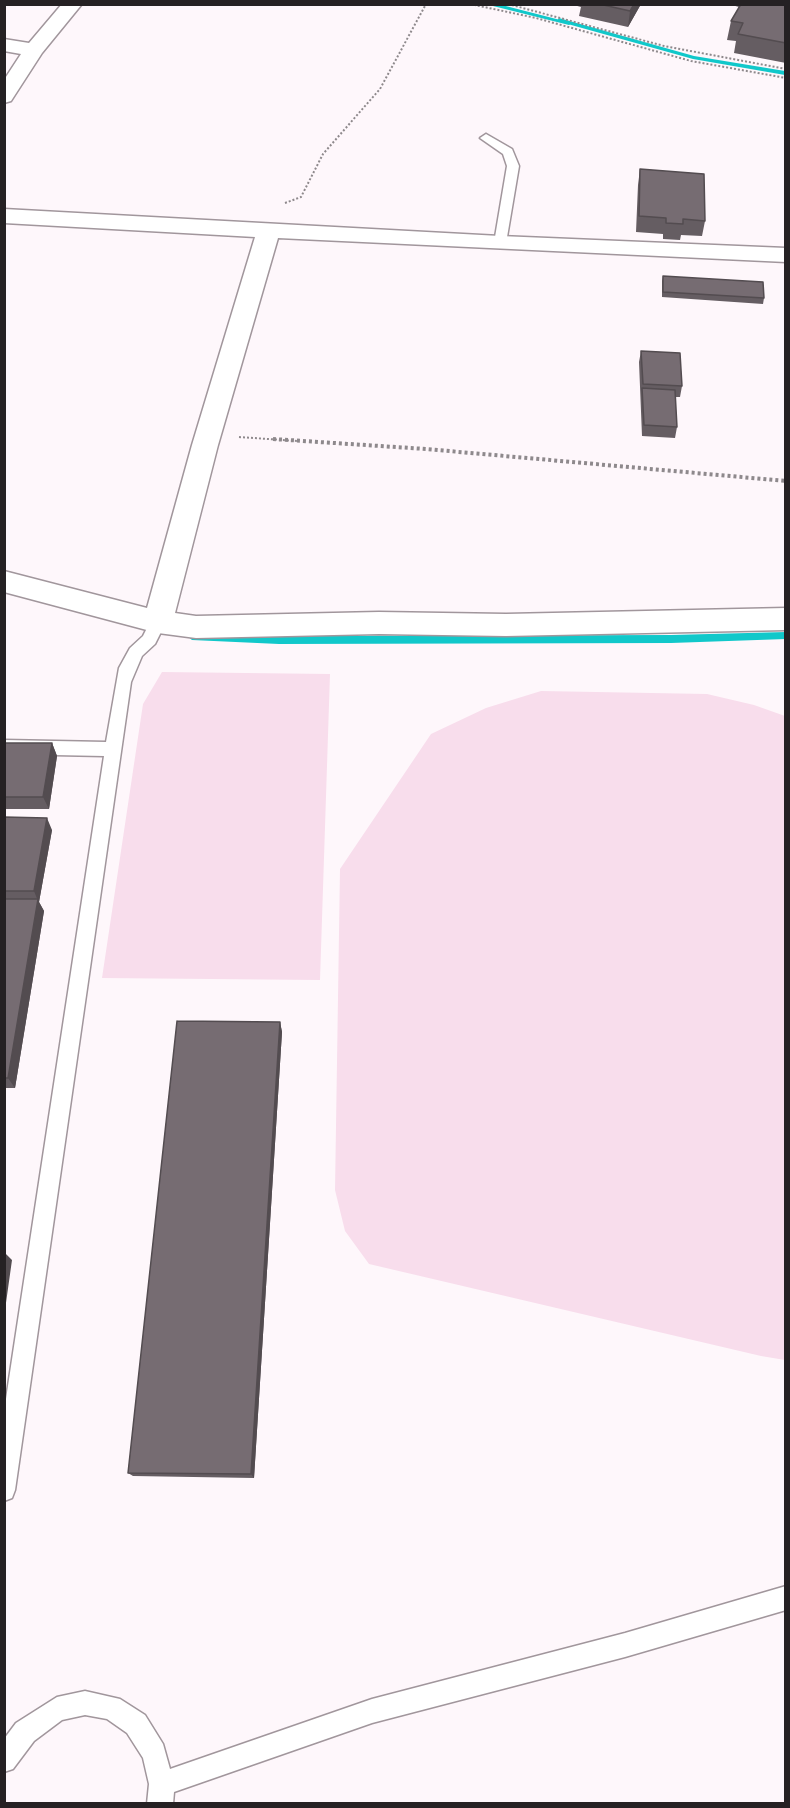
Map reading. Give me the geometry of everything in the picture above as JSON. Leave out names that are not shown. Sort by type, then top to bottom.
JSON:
[{"type":"street","points":[[4,97],[34,50],[73,4]]},
{"type":"street","points":[[4,45],[34,50]]},
{"type":"street","points":[[4,216],[500,243],[786,255]]},
{"type":"street","points":[[158,622],[208,435],[258,230]]},
{"type":"street","points":[[4,581],[174,625],[216,627],[379,623],[564,625],[786,619]]},
{"type":"lane","points":[[486,138],[508,152],[513,166],[500,243]]},
{"type":"lane","points":[[4,1490],[113,748],[127,668],[136,652],[149,640],[158,622]]},
{"type":"lane","points":[[4,747],[113,748]]},
{"type":"lane","points":[[4,1760],[24,1732],[57,1709],[85,1703],[111,1708],[135,1724],[154,1753],[161,1793],[372,1711],[626,1645],[786,1598]]},
{"type":"path","points":[[258,230],[255,215],[262,209],[272,204],[290,202],[301,197],[323,154],[380,89],[426,4]]},
{"type":"path","points":[[470,4],[536,18],[691,61],[786,78]]},
{"type":"path","points":[[508,4],[664,46],[786,69]]},
{"type":"path","points":[[208,435],[426,449],[786,481]]},
{"type":"shaded area","points":[[162,672],[330,674],[320,980],[102,978],[143,704]]},
{"type":"shaded area","points":[[541,691],[707,694],[754,705],[785,716],[785,1360],[369,1264],[345,1231],[335,1190],[340,869],[431,734],[486,708]]},
{"type":"water","points":[[559,18],[694,56],[785,71],[785,75],[693,59],[557,21]]},
{"type":"building","points":[[599,4],[634,4],[630,11]]},
{"type":"building","points":[[741,4],[786,4],[786,43],[738,34],[743,23],[731,21]]},
{"type":"building","points":[[640,169],[704,174],[705,221],[683,219],[683,224],[666,223],[666,218],[639,216]]},
{"type":"building","points":[[663,276],[763,282],[764,298],[663,292]]},
{"type":"building","points":[[641,351],[680,353],[682,386],[643,384]]},
{"type":"building","points":[[642,388],[675,390],[677,427],[644,425]]},
{"type":"building","points":[[4,743],[52,743],[43,797],[4,797]]},
{"type":"building","points":[[4,817],[47,818],[34,891],[4,891]]},
{"type":"building","points":[[4,899],[38,899],[8,1078],[4,1078]]},
{"type":"building","points":[[177,1021],[280,1022],[251,1474],[128,1473]]},
{"type":"waterway","points":[[488,4],[569,23]]},
{"type":"waterway","points":[[192,636],[279,640],[671,639],[786,635]]}]
